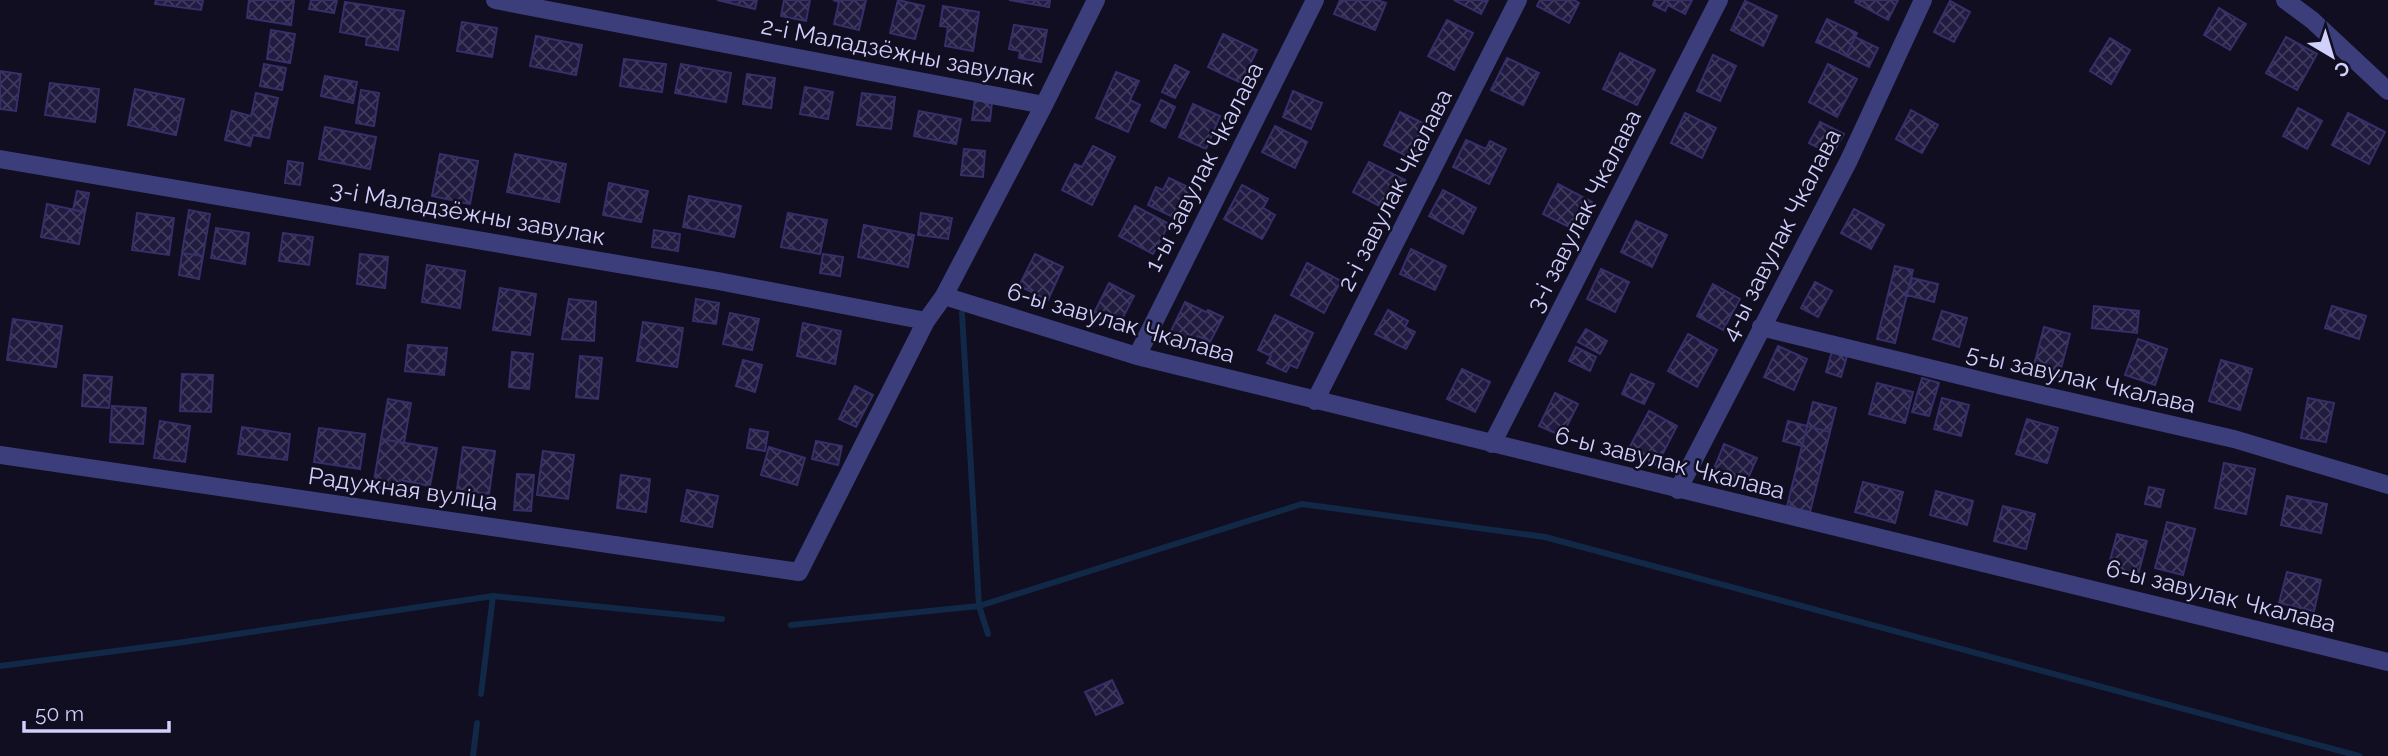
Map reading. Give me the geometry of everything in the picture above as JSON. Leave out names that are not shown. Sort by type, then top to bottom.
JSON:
[{"type":"street","name":"2-і Маладзёжны завулак","points":[[495,0],[1044,105]]},
{"type":"street","points":[[926,321],[944,296],[1096,0]]},
{"type":"street","name":"1-ы завулак Чкалава","points":[[1137,356],[1315,0]]},
{"type":"street","name":"2-і завулак Чкалава","points":[[1315,401],[1518,0]]},
{"type":"street","name":"3-і завулак Чкалава","points":[[1492,444],[1719,0]]},
{"type":"street","name":"4-ы завулак Чкалава","points":[[1678,490],[1849,160],[1923,0]]},
{"type":"street","points":[[2285,0],[2312,20],[2388,91]]},
{"type":"street","name":"3-і Маладзёжны завулак","points":[[0,159],[718,281],[926,321]]},
{"type":"street","name":"6-ы завулак Чкалава","points":[[944,296],[1137,356],[2388,662]]},
{"type":"street","name":"Радужная вуліца","points":[[0,455],[799,572],[926,321]]},
{"type":"street","name":"5-ы завулак Чкалава","points":[[1761,327],[2234,439],[2388,485]]},
{"type":"building","points":[[156,0],[203,0],[201,10],[155,4]]},
{"type":"building","points":[[249,0],[294,0],[291,25],[247,18]]},
{"type":"building","points":[[311,0],[337,0],[334,13],[309,9]]},
{"type":"building","points":[[717,0],[757,0],[755,9]]},
{"type":"building","points":[[784,0],[810,0],[806,21],[781,16]]},
{"type":"building","points":[[833,0],[866,0],[859,30],[834,24],[839,2]]},
{"type":"building","points":[[898,0],[924,6],[915,39],[890,33]]},
{"type":"building","points":[[1009,0],[1050,0],[1049,7]]},
{"type":"building","points":[[1340,0],[1377,0],[1386,3],[1375,30],[1334,14]]},
{"type":"building","points":[[1454,0],[1488,0],[1481,14]]},
{"type":"building","points":[[1540,0],[1574,0],[1579,3],[1569,23],[1537,6]]},
{"type":"building","points":[[1655,0],[1692,0],[1685,14],[1668,5],[1665,11],[1653,5]]},
{"type":"building","points":[[1898,0],[1888,20],[1855,2]]},
{"type":"building","points":[[1745,1],[1777,16],[1763,46],[1731,30]]},
{"type":"building","points":[[1950,1],[1970,12],[1954,42],[1934,32]]},
{"type":"building","points":[[345,2],[404,11],[398,50],[366,45],[367,37],[340,32]]},
{"type":"building","points":[[943,6],[979,12],[973,51],[945,46],[948,27],[940,26]]},
{"type":"building","points":[[2219,8],[2246,24],[2230,50],[2204,35]]},
{"type":"building","points":[[1827,19],[1857,33],[1846,56],[1816,42]]},
{"type":"building","points":[[1447,20],[1473,33],[1454,70],[1428,56]]},
{"type":"building","points":[[462,22],[497,28],[492,57],[457,51]]},
{"type":"building","points":[[1014,25],[1047,30],[1041,62],[1019,58],[1020,51],[1009,49]]},
{"type":"building","points":[[271,30],[295,34],[290,63],[267,59]]},
{"type":"building","points":[[1223,34],[1257,50],[1241,83],[1208,67]]},
{"type":"building","points":[[536,36],[582,45],[576,75],[530,66]]},
{"type":"building","points":[[1855,37],[1878,48],[1869,67],[1846,56]]},
{"type":"building","points":[[2286,37],[2317,54],[2297,90],[2266,73]]},
{"type":"building","points":[[2110,38],[2130,50],[2111,84],[2090,71]]},
{"type":"building","points":[[1620,53],[1655,70],[1637,105],[1603,89]]},
{"type":"building","points":[[1713,55],[1736,66],[1720,101],[1697,91]]},
{"type":"building","points":[[1507,58],[1539,73],[1523,105],[1491,90]]},
{"type":"building","points":[[624,59],[666,64],[662,92],[620,86]]},
{"type":"building","points":[[264,64],[286,68],[282,90],[260,86]]},
{"type":"building","points":[[681,64],[731,73],[726,102],[675,93]]},
{"type":"building","points":[[1828,64],[1857,79],[1837,117],[1809,102]]},
{"type":"building","points":[[1175,65],[1189,72],[1175,98],[1162,92]]},
{"type":"building","points":[[0,71],[21,74],[16,111],[0,109]]},
{"type":"building","points":[[1116,72],[1139,81],[1130,100],[1140,105],[1128,132],[1096,118]]},
{"type":"building","points":[[747,74],[775,78],[771,108],[743,104]]},
{"type":"building","points":[[325,76],[357,82],[353,103],[321,96]]},
{"type":"building","points":[[50,83],[99,89],[95,122],[45,115]]},
{"type":"building","points":[[805,87],[833,92],[828,119],[800,114]]},
{"type":"building","points":[[135,89],[184,99],[176,135],[128,125]]},
{"type":"building","points":[[361,90],[379,93],[374,126],[356,123]]},
{"type":"building","points":[[1293,91],[1322,103],[1311,129],[1283,117]]},
{"type":"building","points":[[256,93],[278,98],[269,138],[253,135],[250,146],[225,140],[232,111],[251,116]]},
{"type":"building","points":[[862,93],[895,97],[891,129],[857,125]]},
{"type":"building","points":[[975,99],[992,102],[990,121],[972,120]]},
{"type":"building","points":[[1161,100],[1175,107],[1165,128],[1151,121]]},
{"type":"building","points":[[1193,104],[1220,116],[1206,149],[1179,137]]},
{"type":"building","points":[[2298,108],[2322,121],[2307,149],[2283,136]]},
{"type":"building","points":[[1911,110],[1938,125],[1922,153],[1896,139]]},
{"type":"building","points":[[919,111],[961,119],[956,144],[914,136]]},
{"type":"building","points":[[1400,112],[1429,126],[1413,159],[1384,145]]},
{"type":"building","points":[[1685,113],[1716,128],[1702,158],[1671,143]]},
{"type":"building","points":[[2348,113],[2385,132],[2369,164],[2332,145]]},
{"type":"building","points":[[1820,122],[1844,134],[1832,155],[1809,143]]},
{"type":"building","points":[[1275,126],[1307,142],[1295,168],[1262,152]]},
{"type":"building","points":[[325,127],[376,137],[370,169],[319,159]]},
{"type":"building","points":[[1466,140],[1486,149],[1490,141],[1506,149],[1489,184],[1453,167]]},
{"type":"building","points":[[1093,146],[1115,157],[1092,205],[1062,190],[1075,164],[1082,167]]},
{"type":"building","points":[[964,149],[985,151],[983,177],[961,175]]},
{"type":"building","points":[[440,154],[478,161],[470,204],[432,196]]},
{"type":"building","points":[[515,154],[566,164],[559,202],[507,192]]},
{"type":"building","points":[[288,161],[303,163],[300,185],[285,183]]},
{"type":"building","points":[[1369,162],[1405,180],[1398,194],[1392,191],[1383,208],[1353,192]]},
{"type":"building","points":[[1169,178],[1192,189],[1177,219],[1148,205],[1156,187],[1163,190]]},
{"type":"building","points":[[609,183],[648,191],[641,222],[603,215]]},
{"type":"building","points":[[1558,184],[1592,202],[1577,231],[1543,214]]},
{"type":"building","points":[[1242,185],[1268,199],[1263,208],[1275,215],[1262,239],[1224,219]]},
{"type":"building","points":[[1443,190],[1476,208],[1463,234],[1429,216]]},
{"type":"building","points":[[77,191],[89,193],[85,212],[73,210]]},
{"type":"building","points":[[689,196],[741,206],[734,237],[683,227]]},
{"type":"building","points":[[47,204],[85,212],[79,244],[41,237]]},
{"type":"building","points":[[1135,206],[1169,224],[1153,254],[1119,236]]},
{"type":"building","points":[[1854,209],[1884,225],[1871,249],[1841,233]]},
{"type":"building","points":[[189,210],[210,214],[203,256],[182,253]]},
{"type":"building","points":[[137,213],[174,218],[169,255],[132,250]]},
{"type":"building","points":[[788,213],[827,220],[820,254],[781,247]]},
{"type":"building","points":[[921,213],[952,218],[948,239],[918,235]]},
{"type":"building","points":[[1636,221],[1667,235],[1652,267],[1621,252]]},
{"type":"building","points":[[864,225],[914,235],[908,267],[858,257]]},
{"type":"building","points":[[216,228],[249,233],[245,264],[211,258]]},
{"type":"building","points":[[654,230],[680,234],[678,251],[652,247]]},
{"type":"building","points":[[283,233],[313,237],[309,265],[279,261]]},
{"type":"building","points":[[1411,249],[1446,266],[1435,290],[1400,274]]},
{"type":"building","points":[[182,253],[203,256],[199,279],[179,275]]},
{"type":"building","points":[[360,254],[388,257],[385,288],[357,284]]},
{"type":"building","points":[[823,254],[843,257],[840,276],[820,273]]},
{"type":"building","points":[[1035,254],[1063,267],[1048,300],[1019,286]]},
{"type":"building","points":[[1307,263],[1341,281],[1324,313],[1291,295]]},
{"type":"building","points":[[427,265],[465,271],[460,308],[422,302]]},
{"type":"building","points":[[1895,266],[1913,270],[1895,343],[1877,339]]},
{"type":"building","points":[[1601,269],[1629,282],[1615,312],[1587,299]]},
{"type":"building","points":[[1912,278],[1938,284],[1934,302],[1907,295]]},
{"type":"building","points":[[1815,282],[1832,291],[1818,317],[1801,308]]},
{"type":"building","points":[[1109,283],[1134,296],[1118,327],[1093,315]]},
{"type":"building","points":[[1713,284],[1740,299],[1723,330],[1697,316]]},
{"type":"building","points":[[500,288],[536,294],[530,335],[493,330]]},
{"type":"building","points":[[569,299],[596,302],[594,341],[562,339]]},
{"type":"building","points":[[696,299],[719,303],[716,324],[693,321]]},
{"type":"building","points":[[1185,302],[1223,317],[1210,342],[1198,336],[1192,349],[1168,337]]},
{"type":"building","points":[[2094,306],[2139,311],[2137,333],[2092,328]]},
{"type":"building","points":[[2332,306],[2366,316],[2359,339],[2325,328]]},
{"type":"building","points":[[1388,310],[1408,321],[1405,327],[1415,332],[1406,349],[1375,334]]},
{"type":"building","points":[[1942,311],[1967,318],[1959,347],[1933,339]]},
{"type":"building","points":[[730,313],[759,319],[752,350],[723,344]]},
{"type":"building","points":[[1275,315],[1313,333],[1297,368],[1290,365],[1286,372],[1267,363],[1271,356],[1258,350]]},
{"type":"building","points":[[13,319],[62,326],[56,367],[7,360]]},
{"type":"building","points":[[643,322],[683,328],[677,367],[637,361]]},
{"type":"building","points":[[803,323],[841,331],[835,364],[797,356]]},
{"type":"building","points":[[2044,327],[2070,334],[2059,376],[2033,369]]},
{"type":"building","points":[[1586,329],[1607,341],[1600,354],[1578,342]]},
{"type":"building","points":[[1688,334],[1717,350],[1697,387],[1668,371]]},
{"type":"building","points":[[2138,339],[2167,349],[2155,385],[2125,375]]},
{"type":"building","points":[[408,345],[447,348],[444,375],[405,371]]},
{"type":"building","points":[[1778,346],[1807,359],[1794,390],[1764,377]]},
{"type":"building","points":[[1576,347],[1596,357],[1590,371],[1569,361]]},
{"type":"building","points":[[1832,351],[1847,356],[1841,377],[1826,372]]},
{"type":"building","points":[[512,352],[533,354],[529,389],[509,387]]},
{"type":"building","points":[[580,356],[602,358],[598,399],[576,397]]},
{"type":"building","points":[[743,360],[762,365],[755,392],[736,386]]},
{"type":"building","points":[[2221,360],[2252,369],[2240,410],[2209,401]]},
{"type":"building","points":[[1462,369],[1490,382],[1475,412],[1447,399]]},
{"type":"building","points":[[182,374],[213,375],[211,412],[180,411]]},
{"type":"building","points":[[1631,374],[1654,384],[1644,404],[1622,394]]},
{"type":"building","points":[[84,375],[112,377],[109,408],[82,406]]},
{"type":"building","points":[[1922,378],[1939,383],[1929,416],[1912,412]]},
{"type":"building","points":[[1877,383],[1913,392],[1905,423],[1869,414]]},
{"type":"building","points":[[855,386],[873,395],[856,427],[839,419]]},
{"type":"building","points":[[1555,393],[1578,404],[1562,436],[1539,426]]},
{"type":"building","points":[[1942,398],[1969,405],[1961,436],[1934,429]]},
{"type":"building","points":[[2308,398],[2334,403],[2326,442],[2301,438]]},
{"type":"building","points":[[388,399],[411,403],[404,443],[381,439]]},
{"type":"building","points":[[1813,402],[1836,408],[1830,432],[1807,426]]},
{"type":"building","points":[[112,406],[146,408],[143,444],[110,442]]},
{"type":"building","points":[[1649,411],[1677,426],[1657,465],[1628,450]]},
{"type":"building","points":[[2027,419],[2058,428],[2047,463],[2016,454]]},
{"type":"building","points":[[160,421],[190,426],[185,462],[154,458]]},
{"type":"building","points":[[1788,421],[1807,426],[1802,446],[1783,441]]},
{"type":"building","points":[[1807,426],[1830,432],[1810,512],[1787,506]]},
{"type":"building","points":[[242,427],[290,434],[287,460],[238,454]]},
{"type":"building","points":[[319,428],[365,434],[360,469],[314,462]]},
{"type":"building","points":[[750,429],[768,432],[765,451],[747,448]]},
{"type":"building","points":[[381,439],[437,448],[430,486],[400,480],[398,491],[373,487]]},
{"type":"building","points":[[816,441],[842,446],[838,465],[812,459]]},
{"type":"building","points":[[1724,444],[1757,458],[1745,485],[1713,471]]},
{"type":"building","points":[[463,447],[495,451],[489,494],[457,490]]},
{"type":"building","points":[[769,447],[805,458],[797,485],[761,475]]},
{"type":"building","points":[[543,451],[574,455],[568,499],[537,495]]},
{"type":"building","points":[[2224,463],[2255,469],[2246,514],[2215,508]]},
{"type":"building","points":[[517,474],[534,475],[531,511],[514,510]]},
{"type":"building","points":[[621,475],[650,479],[646,512],[617,508]]},
{"type":"building","points":[[1863,482],[1903,492],[1895,523],[1855,512]]},
{"type":"building","points":[[2149,487],[2164,490],[2160,507],[2145,504]]},
{"type":"building","points":[[687,490],[718,496],[712,527],[681,521]]},
{"type":"building","points":[[1936,491],[1973,501],[1967,525],[1930,515]]},
{"type":"building","points":[[2287,496],[2327,504],[2321,533],[2281,525]]},
{"type":"building","points":[[2003,506],[2035,514],[2026,549],[1994,541]]},
{"type":"building","points":[[2167,522],[2195,529],[2183,575],[2155,568]]},
{"type":"building","points":[[2117,534],[2147,541],[2138,575],[2108,568]]},
{"type":"building","points":[[2287,572],[2321,580],[2314,611],[2279,603]]},
{"type":"building","points":[[1112,680],[1123,703],[1096,715],[1085,692]]},
{"type":"waterway","points":[[962,313],[979,606],[1302,504],[1545,537],[2359,756]]},
{"type":"waterway","points":[[0,666],[177,643],[493,596]]},
{"type":"waterway","points":[[481,694],[493,596],[722,619]]},
{"type":"waterway","points":[[791,625],[979,606],[988,634]]},
{"type":"waterway","points":[[473,756],[477,723]]}]
